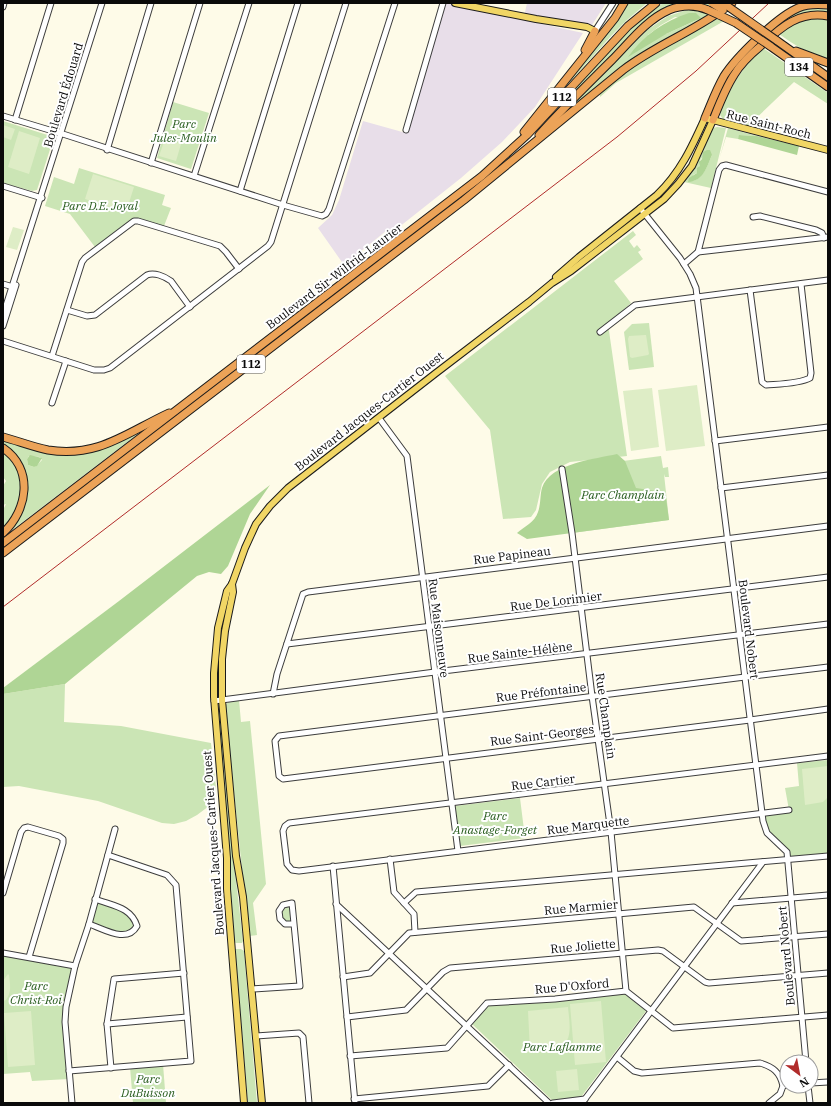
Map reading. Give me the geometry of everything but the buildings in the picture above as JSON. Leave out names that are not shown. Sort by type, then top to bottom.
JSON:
[{"type":"highway","points":[[510,152],[615,18],[624,3]]},
{"type":"highway","name":"Boulevard Sir-Wilfrid-Laurier","points":[[3,543],[456,197],[510,152],[624,30],[656,3]]},
{"type":"highway","name":"134","points":[[723,3],[828,77]]},
{"type":"highway","points":[[524,151],[626,67],[712,17],[732,3]]},
{"type":"highway","points":[[705,118],[725,75],[752,45],[782,18],[794,10],[809,5],[828,5]]},
{"type":"highway","points":[[524,151],[558,114],[634,37],[656,18],[670,10],[682,7],[710,6]]},
{"type":"highway","name":"134","points":[[710,6],[828,87]]},
{"type":"highway","points":[[713,120],[733,77],[743,62],[759,47],[779,29],[792,20],[810,15],[828,16]]},
{"type":"highway","points":[[584,56],[585,50],[595,31]]},
{"type":"highway","points":[[785,46],[828,63]]},
{"type":"highway","name":"Boulevard Sir-Wilfrid-Laurier","points":[[3,554],[469,197],[524,151]]},
{"type":"highway","points":[[3,437],[48,450],[66,452],[85,450],[116,441],[182,406]]},
{"type":"highway","points":[[3,448],[13,457],[19,467],[23,479],[24,489],[19,512],[13,522],[3,533]]},
{"type":"main road","points":[[455,3],[481,6],[595,31]]},
{"type":"main road","name":"Rue Saint-Roch","points":[[705,118],[828,150]]},
{"type":"main road","name":"Boulevard Jacques-Cartier Ouest","points":[[552,283],[558,275],[578,257],[662,189],[680,169],[695,142],[705,118]]},
{"type":"main road","name":"Boulevard Jacques-Cartier Ouest","points":[[244,1103],[228,896],[227,858],[214,701],[214,673],[218,628],[227,591],[232,584],[245,548],[256,524],[270,506],[288,488],[669,194],[686,174],[696,158],[713,120]]},
{"type":"main road","name":"Boulevard Jacques-Cartier Ouest","points":[[232,584],[233,592],[225,631],[222,659],[222,700],[236,856],[243,897],[262,1103]]},
{"type":"street","points":[[3,7],[4,3]]},
{"type":"street","points":[[15,120],[51,3]]},
{"type":"street","name":"Boulevard Édouard","points":[[3,315],[42,197],[102,3]]},
{"type":"street","points":[[107,150],[151,3]]},
{"type":"street","points":[[151,163],[200,3]]},
{"type":"street","points":[[194,176],[249,3]]},
{"type":"street","points":[[240,191],[298,3]]},
{"type":"street","points":[[3,341],[96,370],[110,368],[268,246],[271,242],[283,205],[346,3]]},
{"type":"street","points":[[3,116],[107,150],[322,216],[326,214],[330,205],[395,3]]},
{"type":"street","points":[[406,130],[443,3]]},
{"type":"street","points":[[595,31],[613,3]]},
{"type":"street","points":[[698,252],[720,167],[726,165],[828,192]]},
{"type":"street","points":[[3,186],[42,197]]},
{"type":"street","name":"Boulevard Nobert","points":[[640,208],[684,264],[694,281],[698,297],[761,813],[767,833],[787,852],[805,1054]]},
{"type":"street","points":[[753,217],[760,216],[816,230],[826,237]]},
{"type":"street","points":[[52,356],[82,262],[85,258],[134,221],[220,246],[239,269]]},
{"type":"street","points":[[684,264],[698,252],[826,237]]},
{"type":"street","points":[[67,310],[87,316],[94,315],[150,274],[166,278],[170,281],[190,307]]},
{"type":"street","points":[[600,332],[635,305],[828,280]]},
{"type":"street","points":[[3,284],[13,287]]},
{"type":"street","points":[[750,290],[762,382],[766,385],[784,383],[806,380],[810,378],[811,373],[801,284]]},
{"type":"street","name":"Boulevard Édouard","points":[[3,326],[13,287]]},
{"type":"street","points":[[52,403],[66,361]]},
{"type":"street","name":"Rue Maisonneuve","points":[[379,418],[407,456],[458,850]]},
{"type":"street","points":[[715,441],[828,426]]},
{"type":"street","name":"Rue Champlain","points":[[562,469],[582,608],[592,696],[611,832],[626,991]]},
{"type":"street","points":[[721,488],[828,475]]},
{"type":"street","name":"Rue Papineau","points":[[273,694],[277,674],[303,594],[308,592],[828,526]]},
{"type":"street","name":"Rue De Lorimier","points":[[287,644],[828,577]]},
{"type":"street","name":"Rue Sainte-Hélène","points":[[214,701],[435,672],[828,624]]},
{"type":"street","name":"Rue Préfontaine","points":[[277,757],[275,740],[279,736],[828,667]]},
{"type":"street","name":"Rue Saint-Georges","points":[[277,757],[279,776],[283,779],[828,709]]},
{"type":"street","name":"Rue Cartier","points":[[285,849],[283,831],[285,826],[289,823],[452,804],[828,756]]},
{"type":"street","name":"Rue Marquette","points":[[285,849],[287,864],[292,870],[299,871],[789,810]]},
{"type":"street","points":[[3,893],[21,832],[24,828],[28,827],[59,836],[63,839],[29,957]]},
{"type":"street","points":[[72,1103],[65,1022],[66,1007],[74,966],[89,924],[115,829]]},
{"type":"street","points":[[69,1071],[191,1061],[177,889],[174,882],[167,875],[108,855]]},
{"type":"street","points":[[404,903],[416,892],[828,856]]},
{"type":"street","points":[[390,859],[394,892],[414,914],[415,932]]},
{"type":"street","points":[[553,1103],[583,1101],[762,862]]},
{"type":"street","points":[[333,866],[354,1101],[488,1086],[509,1065]]},
{"type":"street","points":[[732,903],[828,895]]},
{"type":"street","points":[[89,924],[119,935],[126,936],[134,932],[137,926],[135,918],[128,911],[96,900]]},
{"type":"street","points":[[336,904],[549,1103]]},
{"type":"street","name":"Rue Marmier","points":[[343,977],[370,974],[409,932],[694,907],[741,942],[828,934]]},
{"type":"street","points":[[252,990],[300,986],[294,924]]},
{"type":"street","name":"Rue Joliette","points":[[347,1016],[404,1011],[408,1009],[445,970],[450,968],[660,950],[705,982],[711,984],[828,973]]},
{"type":"street","points":[[3,953],[74,966]]},
{"type":"street","points":[[111,1068],[108,1024],[114,979],[184,973]]},
{"type":"street","name":"Rue D'Oxford","points":[[350,1056],[447,1048],[487,1003],[555,999],[626,991],[670,1026],[678,1028],[828,1015]]},
{"type":"street","points":[[108,1024],[187,1017]]},
{"type":"street","points":[[256,1036],[299,1033],[303,1037],[309,1103]]},
{"type":"street","points":[[616,1057],[634,1071],[642,1073],[760,1063],[772,1067],[779,1074]]},
{"type":"street","points":[[769,1103],[780,1094]]},
{"type":"shaded area","points":[[446,3],[583,33],[535,107],[502,142],[461,178],[389,235],[386,231],[344,265],[318,228],[332,215],[339,200],[363,121],[406,133]]},
{"type":"shaded area","points":[[527,3],[606,3],[592,25],[524,17]]},
{"type":"green space","points":[[625,3],[647,3],[612,35],[542,113]]},
{"type":"green space","points":[[663,3],[708,3],[712,6],[670,7],[566,103],[564,101],[611,49],[636,25]]},
{"type":"green space","points":[[807,8],[828,8],[828,14],[792,18],[774,30],[773,29],[793,13]]},
{"type":"green space","points":[[690,9],[712,14],[653,47],[568,112],[566,110],[647,30],[668,16]],"holes":[[[675,17],[697,20],[666,34],[648,35]]]},
{"type":"green space","points":[[689,13],[696,13],[701,18],[666,34],[628,57],[641,42],[655,30],[671,20]]},
{"type":"green space","points":[[718,17],[724,21],[616,83],[600,97],[600,93],[634,66]]},
{"type":"green space","points":[[808,18],[828,18],[828,61],[802,49],[779,34],[784,29]]},
{"type":"green space","points":[[763,48],[828,93],[828,104],[794,82],[748,126],[723,119],[720,115],[721,111],[734,84],[749,62]]},
{"type":"green space","name":"Parc Jules-Moulin","points":[[173,102],[209,113],[191,169],[157,158]]},
{"type":"green space","points":[[3,121],[54,137],[37,190],[32,191],[3,183]]},
{"type":"green space","points":[[3,125],[15,129],[11,140],[3,137]]},
{"type":"green space","points":[[713,128],[726,128],[711,188],[684,182],[700,158]],"holes":[[[712,155],[703,173],[693,181],[693,175],[697,173],[700,166],[700,160],[703,157]]]},
{"type":"green space","points":[[728,128],[757,136],[740,135],[738,139],[726,137],[719,160]]},
{"type":"green space","points":[[19,131],[40,138],[29,174],[8,167]]},
{"type":"green space","points":[[739,135],[757,136],[799,146],[797,155],[738,139]]},
{"type":"green space","points":[[165,139],[181,144],[176,161],[159,156]]},
{"type":"green space","points":[[710,150],[712,155],[704,172],[698,179],[688,182],[689,178],[697,173],[697,168],[700,166],[699,162],[702,159],[703,152]]},
{"type":"green space","name":"Parc D.E. Joyal","points":[[79,168],[165,195],[162,205],[171,208],[164,226],[141,219],[132,219],[95,247],[70,214],[45,206],[54,177],[74,184]]},
{"type":"green space","points":[[93,174],[134,187],[126,212],[85,199]]},
{"type":"green space","points":[[13,227],[24,230],[17,250],[6,247]]},
{"type":"green space","points":[[633,231],[636,235],[629,241],[634,248],[637,245],[641,250],[638,252],[643,259],[614,281],[631,303],[608,324],[627,456],[570,462],[550,472],[542,484],[536,510],[531,517],[503,519],[490,430],[445,376]]},
{"type":"green space","points":[[649,323],[654,367],[629,370],[624,332],[632,324]]},
{"type":"green space","points":[[646,335],[649,354],[632,358],[630,357],[629,336]]},
{"type":"green space","points":[[697,385],[705,446],[666,451],[658,390]]},
{"type":"green space","points":[[652,388],[659,447],[631,451],[623,391]]},
{"type":"green space","points":[[137,431],[139,433],[12,530],[11,528],[25,495],[11,451],[3,445],[3,439],[66,453]],"holes":[[[29,456],[40,457],[42,460],[36,466],[34,467],[28,465],[27,459]]]},
{"type":"green space","points":[[3,451],[14,463],[20,477],[21,493],[18,509],[3,530],[3,510],[6,504],[3,505],[3,486],[6,481],[3,477]]},
{"type":"green space","name":"Parc Champlain","points":[[617,454],[625,461],[636,488],[656,491],[666,498],[669,520],[527,539],[517,533],[537,516],[542,488],[554,473],[586,460]]},
{"type":"green space","points":[[30,455],[42,458],[37,466],[34,467],[28,465],[27,459]]},
{"type":"green space","name":"Parc Champlain","points":[[661,456],[663,468],[668,467],[669,477],[665,477],[664,474],[669,520],[572,533],[562,469]]},
{"type":"green space","points":[[270,485],[250,514],[228,566],[221,574],[209,572],[197,576],[65,684],[3,694],[3,688]]},
{"type":"green space","points":[[65,684],[64,722],[121,726],[211,743],[216,788],[209,806],[186,821],[174,824],[162,823],[98,801],[19,786],[3,787],[3,694]]},
{"type":"green space","points":[[239,700],[241,722],[250,721],[266,884],[253,903],[257,935],[249,936],[225,706],[228,702]]},
{"type":"green space","points":[[219,707],[242,943],[234,942],[217,709]]},
{"type":"green space","points":[[828,760],[828,854],[788,860],[787,850],[784,845],[770,834],[763,821],[761,813],[789,810],[785,788],[799,786],[797,763]]},
{"type":"green space","points":[[828,766],[828,797],[823,802],[805,805],[802,769]]},
{"type":"green space","name":"Parc Anastage-Forget","points":[[520,798],[525,838],[460,846],[455,806]]},
{"type":"green space","points":[[489,826],[498,826],[499,839],[490,840]]},
{"type":"green space","points":[[95,899],[128,911],[137,926],[126,936],[89,924]]},
{"type":"green space","points":[[290,905],[292,923],[284,919],[280,912],[284,907]]},
{"type":"green space","points":[[235,949],[241,949],[244,951],[257,1103],[248,1103]]},
{"type":"green space","name":"Parc Christ-Roi","points":[[3,953],[75,966],[66,1007],[69,1079],[32,1081],[30,1072],[3,1074]]},
{"type":"green space","points":[[8,974],[10,991],[6,1000],[3,1001],[3,981]]},
{"type":"green space","name":"Parc Laflamme","points":[[625,994],[646,1011],[581,1097],[552,1100],[472,1024],[488,1006],[556,1002]]},
{"type":"green space","points":[[601,1001],[606,1062],[575,1065],[570,1004]]},
{"type":"green space","points":[[568,1007],[570,1031],[566,1042],[556,1049],[530,1051],[528,1011]]},
{"type":"green space","points":[[31,1011],[35,1065],[8,1067],[4,1013]]},
{"type":"green space","name":"Parc DuBuisson","points":[[163,1064],[166,1103],[133,1103],[130,1067]]},
{"type":"green space","points":[[577,1069],[579,1090],[558,1092],[556,1071]]},
{"type":"railway","points":[[3,607],[617,137],[696,71],[769,3]]}]
